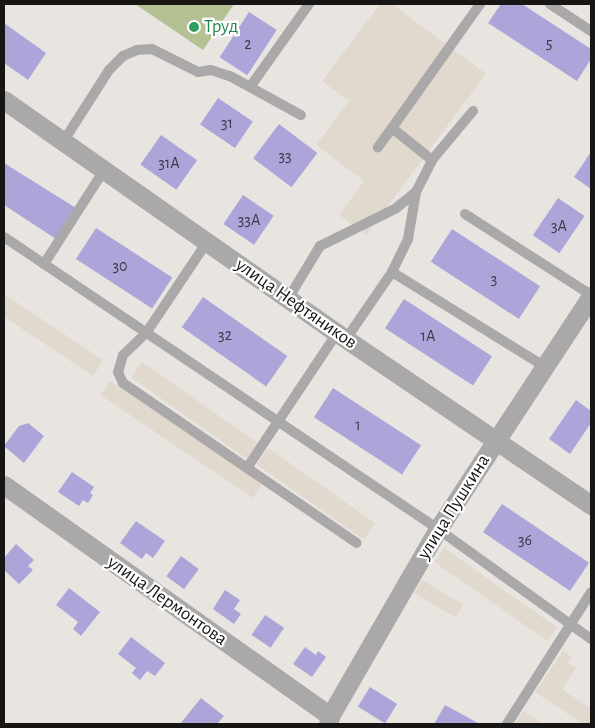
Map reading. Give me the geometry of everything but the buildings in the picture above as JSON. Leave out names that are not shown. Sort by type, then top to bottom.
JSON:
[{"type":"street","name":"улица Нефтяников","points":[[4,100],[342,336],[591,505]]},
{"type":"street","name":"улица Пушкина","points":[[332,722],[438,529],[591,295]]},
{"type":"street","name":"улица Лермонтова","points":[[4,485],[332,722]]},
{"type":"lane","points":[[250,87],[309,4]]},
{"type":"lane","points":[[378,147],[480,4]]},
{"type":"lane","points":[[550,4],[591,31]]},
{"type":"lane","points":[[63,142],[109,70],[124,56],[137,50],[152,49],[198,72],[211,70],[230,76],[301,115]]},
{"type":"lane","points":[[247,468],[277,421],[392,272],[408,239],[416,192],[432,160],[474,111]]},
{"type":"lane","points":[[392,128],[432,160]]},
{"type":"lane","points":[[44,264],[104,170]]},
{"type":"lane","points":[[288,298],[320,246],[395,209],[416,192]]},
{"type":"lane","points":[[465,214],[591,295]]},
{"type":"lane","points":[[4,237],[438,529],[591,639]]},
{"type":"lane","points":[[207,242],[146,333],[123,355],[118,372],[123,383],[357,543]]},
{"type":"lane","points":[[392,272],[545,367]]},
{"type":"lane","points":[[508,724],[591,592]]},
{"type":"shaded area","points":[[380,4],[392,4],[486,74],[366,235],[339,215],[364,181],[316,145],[349,101],[322,81]]},
{"type":"shaded area","points":[[7,296],[103,360],[93,376],[4,317],[4,300]]},
{"type":"shaded area","points":[[142,362],[258,443],[247,458],[131,378]]},
{"type":"shaded area","points":[[110,381],[263,484],[253,498],[100,395]]},
{"type":"shaded area","points":[[268,448],[375,523],[364,540],[257,464]]},
{"type":"shaded area","points":[[444,548],[557,627],[547,641],[434,562]]},
{"type":"shaded area","points":[[422,580],[463,605],[455,618],[414,593]]},
{"type":"shaded area","points":[[563,651],[572,657],[568,663],[576,668],[562,689],[591,709],[591,724],[583,724],[535,692]]},
{"type":"shaded area","points":[[523,711],[543,724],[515,724]]},
{"type":"green space","name":"Труд","points":[[135,4],[234,4],[203,50]]},
{"type":"place","name":"Труд","points":[[194,27]]}]
